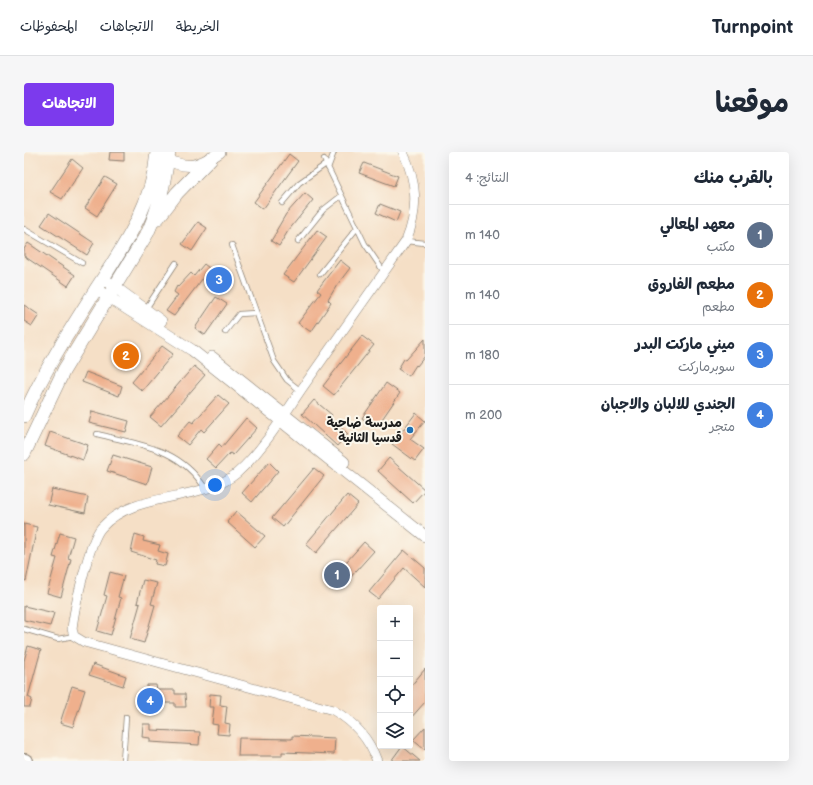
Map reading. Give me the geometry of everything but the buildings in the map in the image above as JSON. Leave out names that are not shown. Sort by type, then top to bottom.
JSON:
[{"type":"main road","points":[[24,454],[64,370],[148,232],[177,193],[214,154]]},
{"type":"main road","points":[[148,232],[158,208],[165,182],[163,155]]},
{"type":"main road","points":[[24,416],[51,364],[135,226],[146,204],[153,180],[163,155]]},
{"type":"street","points":[[378,761],[371,746],[357,727],[346,717],[333,710],[84,642],[74,636],[72,629],[90,553],[94,540],[100,529],[118,515],[140,505],[217,485],[237,473],[283,419],[406,241],[414,219],[416,197],[410,168],[403,152]]},
{"type":"street","points":[[163,155],[182,166],[190,166],[198,165],[214,154]]},
{"type":"street","points":[[100,284],[223,369],[425,536]]},
{"type":"street","points":[[283,419],[425,529]]},
{"type":"lane","points":[[282,204],[299,183],[326,164],[334,152]]},
{"type":"lane","points":[[326,164],[356,228],[370,254],[384,272]]},
{"type":"lane","points":[[298,241],[323,210],[341,196]]},
{"type":"lane","points":[[320,274],[356,228]]},
{"type":"lane","points":[[24,229],[82,263]]},
{"type":"lane","points":[[406,241],[425,243]]},
{"type":"lane","points":[[232,245],[256,313],[278,368],[287,380],[301,391]]},
{"type":"lane","points":[[143,313],[176,263]]},
{"type":"lane","points":[[225,332],[239,314],[256,313]]},
{"type":"lane","points":[[96,434],[167,453],[189,468],[205,488]]},
{"type":"lane","points":[[24,629],[58,638],[74,636]]},
{"type":"lane","points":[[123,761],[126,717]]},
{"type":"place","name":"ميني ماركت البدر","points":[[219,280]]},
{"type":"place","name":"مطعم الفاروق","points":[[126,356]]},
{"type":"place","name":"مدرسة ضاحية قدسيا الثانية","points":[[410,430]]},
{"type":"place","name":"معهد المعالي","points":[[337,575]]},
{"type":"place","name":"الجندي للالبان والاجبان","points":[[150,701]]}]
